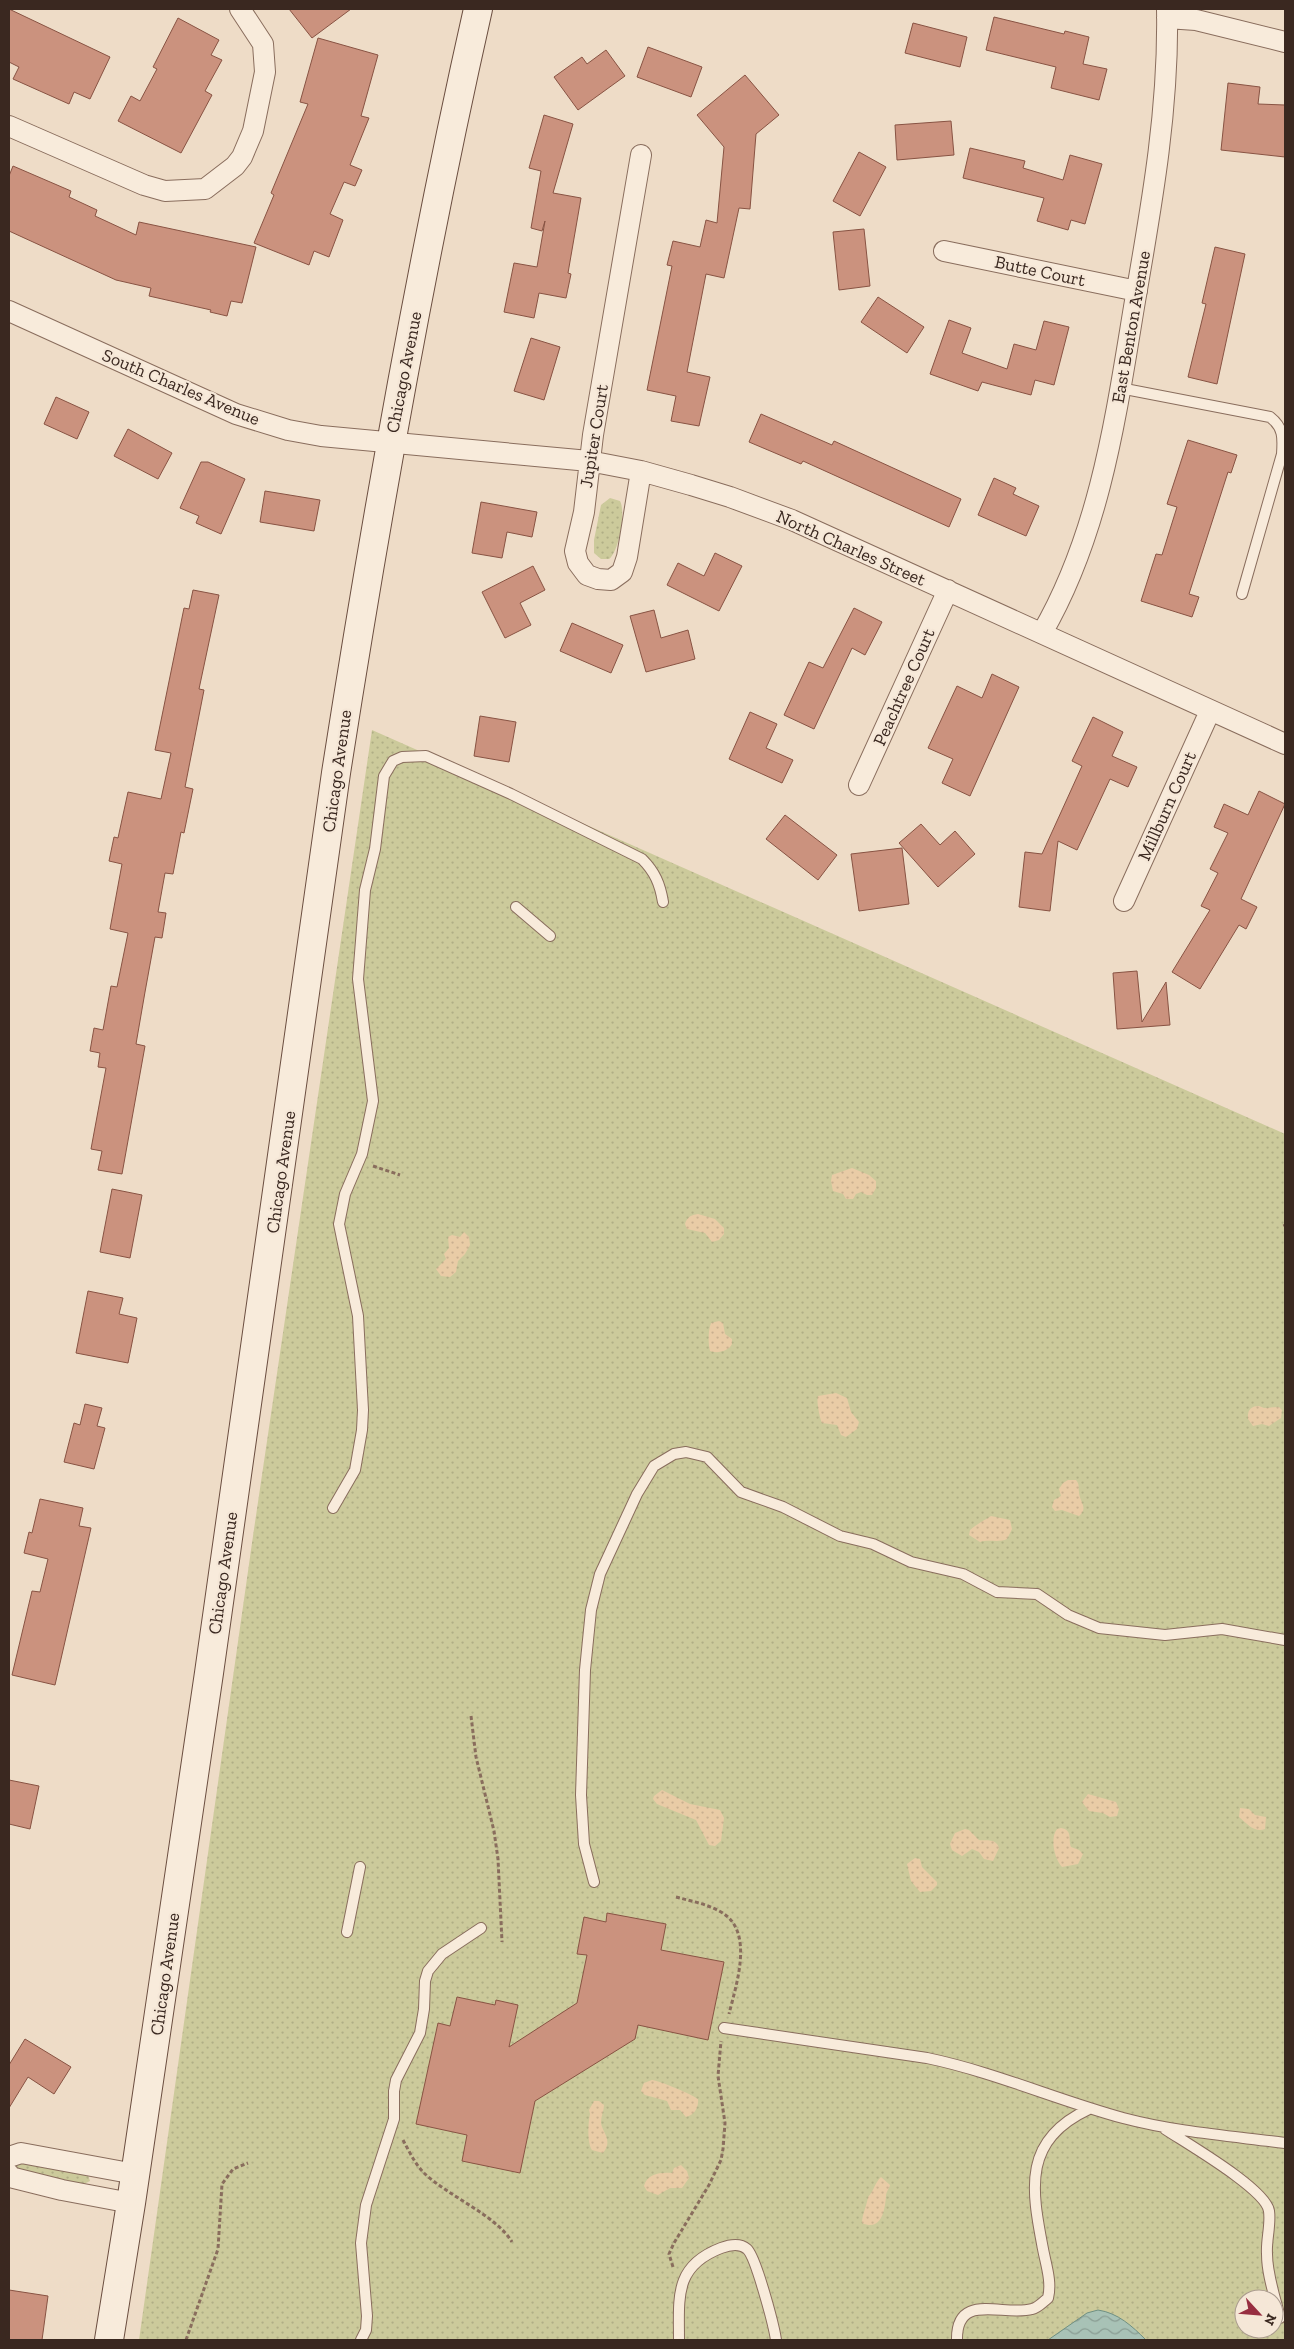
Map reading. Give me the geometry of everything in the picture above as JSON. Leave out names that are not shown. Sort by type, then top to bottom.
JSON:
[{"type":"main road","name":"Chicago Avenue","points":[[109,2340],[131,2203],[277,1199],[336,773],[391,441],[435,208],[478,9]]},
{"type":"street","points":[[9,126],[144,186],[165,192],[205,189],[236,166],[242,157],[254,130],[264,84],[263,44],[240,9]]},
{"type":"street","points":[[1167,13],[1285,42]]},
{"type":"street","name":"East Benton Avenue","points":[[1042,633],[1061,598],[1090,524],[1103,476],[1137,292],[1152,198],[1166,92],[1167,13]]},
{"type":"street","name":"Jupiter Court","points":[[640,471],[627,557],[622,572],[611,580],[598,579],[587,575],[578,563],[574,551],[584,512],[589,461],[641,155]]},
{"type":"street","name":"Butte Court","points":[[944,250],[1137,292]]},
{"type":"street","name":"South Charles Avenue","points":[[9,311],[254,421],[321,436],[391,441]]},
{"type":"street","name":"North Charles Street","points":[[391,441],[589,461],[640,471],[730,497],[792,520],[1285,744]]},
{"type":"street","name":"Peachtree Court","points":[[859,785],[948,590]]},
{"type":"street","name":"Millburn Court","points":[[1124,901],[1210,711]]},
{"type":"street","points":[[9,2157],[21,2153],[135,2174]]},
{"type":"street","points":[[9,2174],[10,2177],[34,2184],[131,2203]]},
{"type":"lane","points":[[1120,388],[1270,417],[1279,424],[1283,436],[1282,454],[1242,594]]},
{"type":"lane","points":[[333,1508],[354,1470],[362,1430],[363,1410],[358,1316],[339,1224],[345,1194],[362,1154],[373,1101],[358,980],[365,890],[375,849],[384,776],[393,761],[402,757],[426,756],[511,794],[628,850],[651,868],[658,879],[664,902]]},
{"type":"lane","points":[[516,907],[550,936]]},
{"type":"lane","points":[[594,1882],[584,1844],[581,1795],[585,1670],[591,1610],[600,1574],[637,1494],[654,1466],[674,1454],[686,1452],[707,1457],[742,1492],[783,1507],[840,1536],[873,1544],[911,1562],[963,1574],[997,1592],[1036,1594],[1068,1615],[1099,1628],[1165,1635],[1222,1629],[1285,1640]]},
{"type":"lane","points":[[347,1932],[360,1867]]},
{"type":"lane","points":[[361,2340],[366,2330],[368,2301],[361,2243],[363,2224],[372,2183],[394,2119],[396,2080],[420,2033],[424,2009],[425,1981],[428,1971],[442,1954],[481,1928]]},
{"type":"lane","points":[[724,2028],[935,2059],[972,2069],[1089,2109],[1160,2126],[1285,2143]]},
{"type":"lane","points":[[957,2340],[959,2324],[971,2311],[1033,2309],[1048,2298],[1049,2280],[1037,2216],[1036,2187],[1040,2153],[1051,2134],[1062,2124],[1089,2109]]},
{"type":"lane","points":[[1160,2126],[1246,2184],[1265,2200],[1269,2210],[1266,2252],[1273,2289]]},
{"type":"lane","points":[[679,2340],[679,2305],[683,2280],[690,2267],[714,2250],[726,2246],[743,2246],[752,2256],[774,2327],[776,2340]]},
{"type":"path","points":[[362,1154],[373,1166],[400,1175]]},
{"type":"path","points":[[471,1716],[476,1757],[494,1831],[498,1860],[502,1942]]},
{"type":"path","points":[[676,1897],[723,1912],[736,1928],[740,1961],[718,2059],[718,2076],[725,2123],[721,2160],[709,2185],[669,2254],[675,2272],[683,2280]]},
{"type":"path","points":[[394,2119],[403,2140],[424,2172],[449,2193],[501,2226],[512,2242]]},
{"type":"path","points":[[186,2340],[218,2249],[222,2184],[232,2169],[248,2163]]},
{"type":"shaded area","points":[[610,498],[620,501],[622,506],[622,522],[613,555],[609,559],[601,559],[594,553],[594,540],[601,505]]},
{"type":"shaded area","points":[[372,730],[1285,1134],[1285,2340],[139,2340],[253,1536]]},
{"type":"shaded area","points":[[15,2160],[88,2175],[90,2181],[82,2185],[14,2171],[12,2165]]},
{"type":"sand","points":[[852,1168],[869,1175],[876,1181],[876,1188],[872,1195],[861,1192],[856,1194],[853,1199],[846,1199],[843,1194],[833,1191],[832,1175]]},
{"type":"sand","points":[[698,1214],[715,1219],[724,1228],[724,1234],[719,1240],[712,1242],[705,1233],[687,1229],[685,1224],[688,1218]]},
{"type":"sand","points":[[464,1232],[469,1237],[470,1245],[458,1261],[456,1272],[450,1277],[441,1276],[436,1269],[446,1259],[444,1254],[449,1248],[448,1237],[452,1235],[460,1237]]},
{"type":"sand","points":[[719,1321],[723,1323],[725,1334],[732,1339],[732,1344],[726,1350],[713,1352],[709,1348],[709,1330],[711,1323]]},
{"type":"sand","points":[[836,1393],[847,1398],[851,1412],[859,1422],[857,1429],[846,1437],[841,1435],[837,1425],[822,1423],[819,1414],[818,1396]]},
{"type":"sand","points":[[1259,1406],[1264,1408],[1279,1407],[1282,1410],[1281,1418],[1269,1426],[1262,1424],[1253,1426],[1248,1419],[1248,1413],[1252,1408]]},
{"type":"sand","points":[[1068,1480],[1076,1480],[1078,1485],[1083,1507],[1082,1513],[1079,1516],[1062,1510],[1055,1511],[1052,1507],[1054,1500],[1061,1496],[1059,1489]]},
{"type":"sand","points":[[991,1516],[1010,1520],[1012,1529],[1007,1539],[980,1542],[969,1535],[970,1530]]},
{"type":"sand","points":[[662,1790],[690,1804],[720,1810],[724,1818],[721,1841],[715,1846],[709,1845],[696,1820],[657,1804],[653,1799],[654,1796]]},
{"type":"sand","points":[[1088,1794],[1116,1802],[1119,1809],[1117,1816],[1110,1817],[1103,1813],[1089,1811],[1082,1802]]},
{"type":"sand","points":[[1240,1808],[1249,1809],[1255,1815],[1266,1817],[1265,1829],[1254,1829],[1239,1817]]},
{"type":"sand","points":[[1061,1828],[1069,1833],[1071,1847],[1083,1854],[1078,1864],[1062,1867],[1057,1859],[1053,1843],[1057,1829]]},
{"type":"sand","points":[[965,1829],[969,1830],[979,1840],[991,1841],[998,1845],[999,1848],[993,1861],[984,1859],[979,1852],[972,1849],[962,1856],[952,1850],[950,1844],[955,1833]]},
{"type":"sand","points":[[915,1858],[920,1859],[922,1867],[937,1882],[937,1885],[931,1891],[920,1892],[911,1881],[907,1864]]},
{"type":"sand","points":[[652,2080],[661,2082],[698,2099],[695,2111],[686,2117],[680,2110],[671,2110],[667,2101],[645,2095],[641,2091],[644,2083]]},
{"type":"sand","points":[[594,2101],[599,2101],[604,2105],[601,2122],[607,2144],[603,2153],[592,2150],[589,2143],[589,2110]]},
{"type":"sand","points":[[681,2165],[687,2171],[689,2178],[682,2188],[670,2188],[658,2195],[647,2191],[644,2186],[651,2176],[672,2173],[674,2168]]},
{"type":"sand","points":[[881,2177],[890,2185],[886,2193],[885,2207],[881,2218],[874,2224],[862,2223],[868,2197]]},
{"type":"water","points":[[1098,2310],[1118,2317],[1146,2340],[1048,2340],[1087,2313]]},
{"type":"building","points":[[9,9],[110,57],[90,99],[74,92],[69,104],[13,79],[19,67],[9,62]]},
{"type":"building","points":[[289,9],[351,9],[312,38]]},
{"type":"building","points":[[994,17],[1064,34],[1065,31],[1089,37],[1083,64],[1107,69],[1099,100],[1051,88],[1056,67],[986,50]]},
{"type":"building","points":[[178,18],[219,40],[211,55],[222,60],[205,91],[212,95],[181,153],[118,121],[131,96],[140,101],[157,69],[153,67]]},
{"type":"building","points":[[913,23],[967,37],[960,67],[905,53]]},
{"type":"building","points":[[318,38],[378,55],[361,116],[369,118],[350,165],[362,170],[355,186],[344,182],[330,214],[343,220],[329,257],[314,251],[309,265],[254,243],[274,195],[271,193],[308,104],[300,102]]},
{"type":"building","points":[[648,47],[702,67],[691,97],[637,77]]},
{"type":"building","points":[[606,50],[625,76],[578,110],[554,77],[582,57],[587,64]]},
{"type":"building","points":[[745,75],[779,115],[756,134],[750,209],[739,208],[724,278],[706,274],[687,372],[710,377],[699,426],[671,421],[676,396],[647,390],[672,266],[667,265],[673,241],[700,247],[706,220],[717,223],[724,147],[697,115]]},
{"type":"building","points":[[1228,83],[1260,87],[1258,104],[1285,105],[1285,157],[1221,150]]},
{"type":"building","points":[[544,115],[573,124],[553,193],[581,198],[568,273],[571,274],[566,298],[539,293],[534,318],[504,312],[514,263],[537,267],[545,221],[542,231],[531,228],[541,171],[529,168]]},
{"type":"building","points":[[951,121],[954,155],[897,160],[895,125]]},
{"type":"building","points":[[970,148],[1025,161],[1023,168],[1063,180],[1070,155],[1102,164],[1085,224],[1071,220],[1068,230],[1037,221],[1044,198],[963,178]]},
{"type":"building","points":[[859,152],[886,167],[860,216],[833,201]]},
{"type":"building","points":[[13,166],[71,191],[69,197],[97,210],[95,216],[136,235],[139,222],[256,247],[242,303],[231,301],[227,316],[210,312],[211,310],[149,296],[151,288],[116,280],[9,231],[9,176]]},
{"type":"building","points":[[864,229],[870,286],[839,290],[833,232]]},
{"type":"building","points":[[1215,247],[1245,254],[1217,384],[1188,377],[1206,304],[1202,303]]},
{"type":"building","points":[[878,297],[924,327],[907,353],[861,322]]},
{"type":"building","points":[[949,320],[971,328],[962,353],[1007,369],[1014,344],[1036,350],[1044,321],[1069,327],[1054,385],[1035,380],[1031,395],[982,382],[978,391],[930,374]]},
{"type":"building","points":[[531,338],[560,347],[544,400],[514,391]]},
{"type":"building","points":[[56,397],[89,412],[77,439],[44,424]]},
{"type":"building","points":[[761,414],[832,445],[834,441],[961,499],[949,527],[803,461],[801,464],[749,442]]},
{"type":"building","points":[[128,429],[172,453],[158,479],[114,456]]},
{"type":"building","points":[[1188,440],[1237,455],[1231,473],[1228,472],[1189,594],[1199,597],[1192,617],[1141,601],[1156,554],[1162,555],[1177,507],[1167,504]]},
{"type":"building","points":[[201,462],[208,462],[245,479],[221,534],[196,523],[199,516],[180,508]]},
{"type":"building","points":[[994,478],[1016,488],[1013,494],[1039,506],[1026,536],[978,515]]},
{"type":"building","points":[[265,491],[320,500],[314,531],[260,522]]},
{"type":"building","points":[[481,502],[537,512],[532,537],[507,532],[502,558],[472,553]]},
{"type":"building","points":[[715,553],[742,566],[719,611],[667,585],[678,563],[704,576]]},
{"type":"building","points":[[533,566],[545,590],[520,603],[531,625],[505,638],[482,592]]},
{"type":"building","points":[[193,590],[219,595],[199,689],[204,690],[185,787],[193,789],[184,833],[181,832],[173,874],[165,873],[158,912],[166,913],[162,938],[155,937],[136,1044],[145,1046],[122,1174],[98,1170],[102,1151],[91,1149],[106,1068],[98,1067],[100,1053],[90,1051],[94,1028],[103,1030],[111,986],[117,987],[128,933],[110,929],[122,864],[109,861],[114,837],[118,838],[128,792],[161,799],[171,753],[155,750],[184,608],[189,609]]},
{"type":"building","points":[[854,608],[882,622],[865,655],[852,648],[814,729],[784,715],[809,662],[823,668]]},
{"type":"building","points":[[654,610],[661,638],[688,630],[695,659],[646,672],[630,616]]},
{"type":"building","points":[[572,623],[623,645],[611,673],[560,651]]},
{"type":"building","points":[[992,674],[1019,687],[970,796],[942,783],[953,759],[928,748],[957,686],[982,698]]},
{"type":"building","points":[[750,712],[777,724],[766,748],[793,760],[782,783],[729,759]]},
{"type":"building","points":[[480,716],[516,722],[509,762],[474,756]]},
{"type":"building","points":[[1093,717],[1123,732],[1112,756],[1137,767],[1128,787],[1110,779],[1077,850],[1058,841],[1050,911],[1019,907],[1025,852],[1042,854],[1082,766],[1072,761]]},
{"type":"building","points":[[1259,791],[1285,804],[1241,899],[1257,907],[1246,929],[1239,925],[1200,989],[1172,972],[1210,910],[1201,906],[1218,873],[1210,869],[1228,833],[1214,827],[1224,804],[1248,815]]},
{"type":"building","points":[[785,815],[837,855],[818,880],[766,839]]},
{"type":"building","points":[[921,824],[940,845],[955,831],[975,854],[938,887],[899,843]]},
{"type":"building","points":[[902,848],[909,904],[859,911],[851,854]]},
{"type":"building","points":[[1137,971],[1142,1022],[1166,982],[1170,1025],[1117,1029],[1113,973]]},
{"type":"building","points":[[112,1189],[142,1195],[130,1258],[100,1252]]},
{"type":"building","points":[[88,1291],[123,1298],[119,1314],[137,1318],[128,1363],[76,1353]]},
{"type":"building","points":[[85,1404],[102,1408],[97,1426],[105,1428],[94,1469],[64,1462],[74,1423],[80,1425]]},
{"type":"building","points":[[40,1499],[83,1508],[79,1526],[91,1528],[55,1685],[12,1675],[32,1591],[40,1592],[48,1559],[24,1553],[29,1532],[32,1533]]},
{"type":"building","points":[[9,1780],[39,1786],[30,1829],[9,1824]]},
{"type":"building","points":[[607,1913],[666,1924],[661,1950],[724,1962],[708,2040],[638,2025],[635,2039],[535,2101],[520,2173],[462,2161],[467,2135],[416,2124],[438,2023],[450,2026],[457,1997],[495,2005],[496,2000],[518,2005],[509,2047],[577,2003],[587,1955],[577,1954],[584,1917],[606,1922]]},
{"type":"building","points":[[25,2039],[71,2067],[54,2094],[28,2077],[9,2108],[9,2065]]},
{"type":"building","points":[[9,2290],[48,2296],[42,2340],[9,2340]]}]
